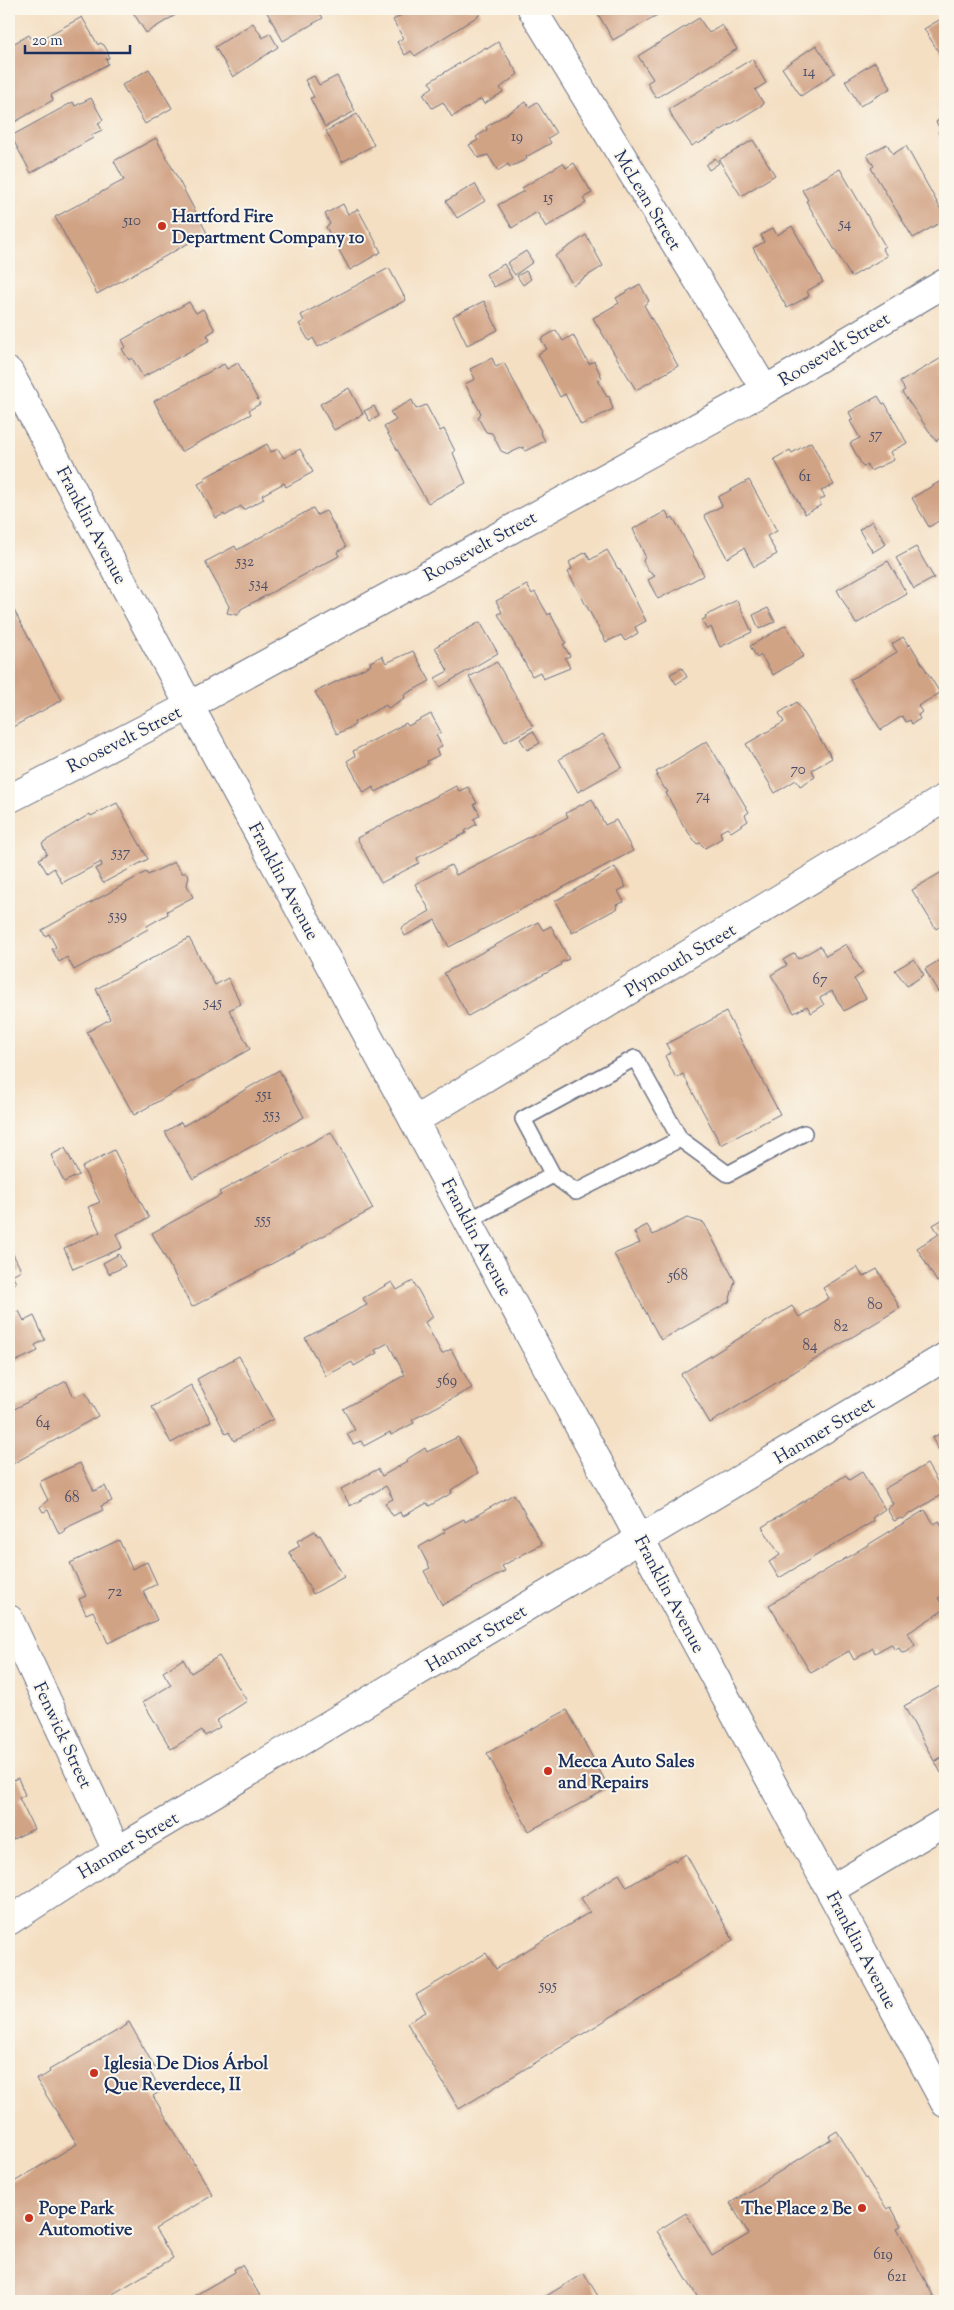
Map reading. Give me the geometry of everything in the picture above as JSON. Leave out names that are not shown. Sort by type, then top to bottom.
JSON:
[{"type":"street","name":"McLean Street","points":[[532,9],[765,390]]},
{"type":"street","name":"Roosevelt Street","points":[[9,799],[190,706],[765,390],[945,283]]},
{"type":"street","name":"Franklin Avenue","points":[[9,372],[945,2103]]},
{"type":"street","name":"Plymouth Street","points":[[414,1121],[945,798]]},
{"type":"street","name":"Hanmer Street","points":[[9,1921],[117,1851],[945,1357]]},
{"type":"street","name":"Fenwick Street","points":[[9,1618],[117,1851]]},
{"type":"street","points":[[830,1890],[945,1822]]},
{"type":"lane","points":[[680,1139],[576,1192],[552,1175],[523,1119],[635,1058],[680,1139],[728,1174],[804,1133]]},
{"type":"lane","points":[[468,1221],[552,1175]]},
{"type":"building","points":[[131,9],[180,9],[182,11],[146,33]]},
{"type":"building","points":[[265,9],[317,9],[323,18],[283,41]]},
{"type":"building","points":[[412,9],[478,9],[481,14],[415,56],[411,51],[405,55],[397,42],[403,38],[393,20]]},
{"type":"building","points":[[606,9],[668,9],[613,40],[598,14]]},
{"type":"building","points":[[82,17],[98,45],[100,43],[104,45],[108,52],[109,58],[106,59],[108,64],[51,95],[53,100],[15,122],[13,120],[9,122],[9,46],[29,35],[34,43]]},
{"type":"building","points":[[944,17],[945,59],[944,60],[924,29]]},
{"type":"building","points":[[699,18],[709,33],[722,25],[737,49],[656,98],[647,83],[653,79],[638,56]]},
{"type":"building","points":[[253,23],[263,38],[270,33],[278,47],[233,77],[215,47]]},
{"type":"building","points":[[498,42],[518,74],[500,88],[503,92],[484,104],[481,99],[452,117],[443,102],[432,108],[423,94],[433,87],[429,82],[486,47],[487,49]]},
{"type":"building","points":[[816,45],[835,73],[801,96],[782,68]]},
{"type":"building","points":[[752,59],[766,83],[755,90],[764,104],[692,146],[673,119],[669,109]]},
{"type":"building","points":[[875,62],[891,88],[860,106],[845,81]]},
{"type":"building","points":[[149,69],[172,108],[145,124],[122,85]]},
{"type":"building","points":[[314,76],[319,85],[337,76],[355,111],[325,127],[310,98],[314,97],[305,80]]},
{"type":"building","points":[[91,98],[103,120],[98,123],[102,130],[91,135],[93,138],[31,173],[11,136],[73,102],[75,106]]},
{"type":"building","points":[[526,102],[529,107],[537,102],[556,133],[548,138],[551,143],[526,157],[527,159],[510,167],[508,164],[498,171],[488,155],[478,158],[469,145],[478,140],[476,137],[487,130],[486,127]]},
{"type":"building","points":[[357,114],[374,145],[342,162],[326,131]]},
{"type":"building","points":[[945,116],[945,144],[938,132],[941,130],[936,122]]},
{"type":"building","points":[[156,138],[207,233],[97,294],[55,217],[124,180],[114,161]]},
{"type":"building","points":[[753,140],[775,175],[741,196],[719,160]]},
{"type":"building","points":[[887,144],[893,154],[906,146],[945,217],[945,220],[913,238],[871,168],[874,166],[867,155]]},
{"type":"building","points":[[715,158],[719,163],[709,170],[706,165]]},
{"type":"building","points":[[563,163],[566,168],[574,163],[592,193],[583,198],[586,203],[546,227],[537,212],[512,228],[498,205],[524,191],[522,188]]},
{"type":"building","points":[[840,169],[885,246],[882,248],[887,256],[851,277],[806,201],[808,200],[802,190]]},
{"type":"building","points":[[475,184],[485,201],[457,218],[446,201]]},
{"type":"building","points":[[343,204],[348,214],[358,209],[381,252],[350,270],[326,227],[330,224],[325,214]]},
{"type":"building","points":[[792,226],[823,282],[807,291],[809,296],[787,308],[753,248],[764,242],[761,235],[773,228],[777,235]]},
{"type":"building","points":[[586,235],[603,266],[573,285],[555,256]]},
{"type":"building","points":[[526,251],[533,262],[515,275],[507,263]]},
{"type":"building","points":[[504,264],[512,278],[494,287],[486,274]]},
{"type":"building","points":[[389,268],[406,300],[318,347],[313,338],[309,341],[299,324],[304,321],[301,315]]},
{"type":"building","points":[[526,271],[531,279],[523,285],[517,276]]},
{"type":"building","points":[[640,284],[649,301],[644,305],[678,366],[636,390],[593,318],[619,303],[616,298]]},
{"type":"building","points":[[484,301],[498,330],[467,345],[453,316]]},
{"type":"building","points":[[189,302],[196,313],[203,309],[215,330],[207,335],[210,340],[143,377],[132,358],[129,360],[122,349],[126,347],[122,340]]},
{"type":"building","points":[[556,330],[563,341],[573,335],[589,364],[594,361],[602,378],[598,380],[607,397],[609,396],[613,409],[581,425],[565,394],[560,397],[538,354],[547,349],[541,339]]},
{"type":"building","points":[[945,356],[945,435],[936,441],[902,392],[905,390],[900,382]]},
{"type":"building","points":[[492,358],[496,367],[504,363],[545,441],[525,451],[523,447],[508,454],[501,451],[492,433],[486,432],[478,418],[481,413],[465,384],[475,379],[470,369]]},
{"type":"building","points":[[238,363],[260,404],[249,410],[251,414],[181,452],[154,401],[224,364],[227,369]]},
{"type":"building","points":[[349,388],[363,414],[334,430],[320,404]]},
{"type":"building","points":[[878,396],[883,404],[885,403],[907,443],[890,452],[894,460],[870,471],[867,465],[863,467],[850,443],[860,438],[850,421],[853,420],[849,412]]},
{"type":"building","points":[[412,400],[416,409],[426,405],[440,431],[444,429],[455,451],[453,453],[466,483],[428,503],[384,427],[396,420],[390,412]]},
{"type":"building","points":[[374,406],[379,416],[370,421],[364,411]]},
{"type":"building","points":[[811,442],[834,485],[821,491],[825,497],[819,501],[821,505],[805,514],[774,459],[790,450],[792,453]]},
{"type":"building","points":[[267,444],[271,452],[278,449],[284,458],[300,449],[313,472],[286,487],[284,483],[262,495],[264,499],[243,510],[241,506],[225,516],[224,514],[216,518],[198,484],[206,480],[204,478]]},
{"type":"building","points":[[944,479],[945,517],[929,527],[912,498]]},
{"type":"building","points":[[749,480],[777,531],[767,536],[777,554],[754,567],[744,548],[727,558],[704,515],[722,506],[718,497]]},
{"type":"building","points":[[313,508],[317,515],[326,511],[346,547],[337,552],[339,556],[241,609],[238,615],[227,613],[229,606],[205,562],[235,546],[237,550]]},
{"type":"building","points":[[666,511],[670,519],[673,517],[704,575],[658,599],[648,580],[655,576],[648,571],[643,561],[645,556],[633,529]]},
{"type":"building","points":[[872,521],[886,544],[873,552],[859,530]]},
{"type":"building","points":[[916,547],[934,578],[914,589],[896,558]]},
{"type":"building","points":[[607,550],[619,568],[646,621],[635,627],[638,633],[625,641],[621,635],[606,642],[568,572],[572,569],[569,562],[586,552],[590,560]]},
{"type":"building","points":[[888,561],[907,594],[856,624],[837,590]]},
{"type":"building","points":[[527,585],[532,594],[535,592],[548,615],[550,613],[566,643],[563,644],[570,656],[565,658],[570,668],[543,679],[540,672],[532,676],[498,614],[502,612],[496,601]]},
{"type":"building","points":[[737,600],[752,632],[720,647],[711,627],[707,630],[702,620],[706,618],[705,616]]},
{"type":"building","points":[[9,601],[62,700],[9,729]]},
{"type":"building","points":[[768,608],[775,622],[759,629],[753,615]]},
{"type":"building","points":[[480,622],[498,653],[440,687],[435,678],[448,671],[435,647]]},
{"type":"building","points":[[786,625],[804,656],[773,675],[761,655],[757,658],[750,646]]},
{"type":"building","points":[[903,637],[909,646],[910,644],[940,693],[918,706],[922,712],[918,715],[920,719],[912,724],[910,720],[906,722],[902,716],[881,730],[850,680],[897,652],[892,644]]},
{"type":"building","points":[[413,651],[430,681],[404,695],[405,698],[388,708],[386,705],[354,722],[355,725],[337,734],[315,692],[371,665],[370,662],[382,656],[386,663]]},
{"type":"building","points":[[497,662],[533,727],[505,742],[469,677]]},
{"type":"building","points":[[682,668],[687,677],[676,684],[670,674]]},
{"type":"building","points":[[797,702],[832,758],[812,770],[815,777],[800,786],[796,780],[775,793],[746,744],[784,722],[779,713]]},
{"type":"building","points":[[431,714],[441,732],[436,735],[442,746],[436,750],[439,755],[427,761],[428,764],[376,792],[373,787],[364,793],[347,761],[355,756],[353,751],[406,723],[408,726]]},
{"type":"building","points":[[533,731],[540,743],[527,750],[520,739]]},
{"type":"building","points":[[603,734],[622,767],[578,792],[559,759]]},
{"type":"building","points":[[707,741],[749,812],[745,815],[748,821],[731,832],[727,828],[720,832],[722,838],[705,848],[700,843],[697,844],[683,825],[666,793],[668,792],[656,776],[658,775],[656,772]]},
{"type":"building","points":[[456,786],[459,791],[468,787],[477,803],[474,804],[480,815],[474,819],[477,824],[465,831],[466,833],[417,858],[419,863],[381,883],[357,838]]},
{"type":"building","points":[[592,799],[605,825],[616,820],[633,851],[449,947],[435,920],[405,936],[401,928],[430,911],[415,884],[451,865],[456,875],[568,817],[566,813]]},
{"type":"building","points":[[117,803],[148,859],[103,883],[95,869],[102,866],[101,862],[62,883],[54,868],[47,873],[39,859],[47,854],[42,843],[90,814],[91,816]]},
{"type":"building","points":[[174,862],[182,873],[186,873],[189,876],[187,885],[193,897],[167,911],[168,914],[147,926],[148,929],[74,970],[67,957],[59,962],[52,949],[56,947],[49,934],[45,936],[42,930],[146,872],[148,875]]},
{"type":"building","points":[[615,867],[626,887],[618,891],[624,902],[616,905],[618,908],[572,933],[555,901]]},
{"type":"building","points":[[945,870],[945,923],[936,929],[912,890]]},
{"type":"building","points":[[538,922],[543,930],[551,926],[569,959],[468,1016],[444,973]]},
{"type":"building","points":[[189,938],[215,985],[228,978],[241,1004],[229,1010],[250,1049],[134,1115],[87,1032],[110,1019],[96,989]]},
{"type":"building","points":[[846,944],[863,973],[854,979],[866,998],[844,1011],[832,991],[820,998],[824,1005],[811,1013],[807,1006],[794,1013],[771,975],[787,965],[783,960],[795,953],[798,959],[820,946],[826,956]]},
{"type":"building","points":[[943,958],[945,962],[945,987],[938,992],[925,969]]},
{"type":"building","points":[[914,959],[924,975],[907,986],[895,970]]},
{"type":"building","points":[[726,1012],[780,1114],[721,1145],[683,1074],[676,1078],[665,1056],[671,1053],[666,1044]]},
{"type":"building","points":[[279,1070],[304,1117],[193,1179],[165,1132],[181,1122],[183,1126]]},
{"type":"building","points":[[331,1132],[373,1209],[192,1307],[152,1233],[221,1195],[219,1192]]},
{"type":"building","points":[[65,1148],[79,1175],[64,1182],[51,1155]]},
{"type":"building","points":[[114,1150],[149,1218],[117,1234],[122,1248],[73,1269],[64,1248],[100,1232],[88,1207],[100,1202],[82,1167]]},
{"type":"building","points":[[687,1218],[704,1223],[735,1281],[729,1302],[661,1340],[614,1254],[640,1243],[634,1232],[647,1225],[653,1235]]},
{"type":"building","points":[[945,1218],[945,1277],[937,1282],[917,1248],[939,1234],[933,1225]]},
{"type":"building","points":[[9,1246],[21,1270],[12,1275],[16,1283],[9,1286]]},
{"type":"building","points":[[119,1254],[125,1266],[109,1274],[103,1263]]},
{"type":"building","points":[[857,1267],[863,1277],[877,1269],[900,1308],[710,1423],[681,1374],[792,1306],[799,1317],[829,1298],[823,1288]]},
{"type":"building","points":[[413,1281],[433,1317],[425,1322],[442,1354],[451,1349],[472,1388],[412,1420],[414,1423],[391,1435],[390,1432],[364,1446],[361,1441],[353,1444],[347,1434],[355,1430],[343,1409],[405,1375],[388,1343],[375,1350],[377,1353],[354,1366],[352,1362],[326,1376],[305,1338],[367,1305],[363,1298],[392,1282],[397,1290]]},
{"type":"building","points":[[19,1311],[24,1321],[34,1316],[45,1340],[35,1345],[38,1351],[12,1363],[13,1366],[9,1368],[9,1316]]},
{"type":"building","points":[[239,1356],[273,1419],[234,1441],[229,1432],[226,1434],[197,1379]]},
{"type":"building","points":[[66,1381],[74,1397],[85,1392],[98,1416],[9,1466],[9,1412]]},
{"type":"building","points":[[191,1385],[211,1421],[171,1443],[152,1407]]},
{"type":"building","points":[[945,1431],[945,1461],[932,1438]]},
{"type":"building","points":[[458,1437],[478,1473],[451,1490],[452,1493],[429,1506],[427,1503],[402,1517],[400,1512],[393,1516],[385,1503],[393,1499],[386,1486],[350,1506],[341,1489],[378,1469],[382,1476],[407,1462],[406,1460],[425,1448],[427,1452]]},
{"type":"building","points":[[80,1463],[94,1491],[105,1486],[112,1501],[101,1506],[103,1510],[64,1529],[65,1531],[59,1534],[48,1510],[43,1512],[40,1507],[48,1500],[39,1482]]},
{"type":"building","points":[[927,1464],[944,1493],[902,1519],[894,1521],[887,1509],[893,1504],[884,1489]]},
{"type":"building","points":[[862,1472],[885,1509],[872,1518],[874,1521],[779,1578],[769,1562],[780,1555],[762,1527],[846,1475],[849,1480]]},
{"type":"building","points":[[514,1494],[542,1544],[502,1566],[505,1571],[442,1605],[424,1571],[430,1568],[419,1547],[445,1532],[443,1530],[464,1519],[465,1522]]},
{"type":"building","points":[[925,1510],[934,1524],[939,1521],[945,1531],[945,1594],[938,1598],[945,1609],[908,1633],[915,1645],[907,1652],[902,1653],[899,1648],[895,1650],[891,1644],[875,1653],[873,1648],[854,1660],[849,1651],[811,1673],[769,1605]]},
{"type":"building","points":[[315,1531],[318,1536],[320,1535],[344,1577],[313,1594],[289,1552],[300,1546],[297,1541]]},
{"type":"building","points":[[119,1540],[132,1569],[147,1562],[157,1584],[143,1591],[157,1620],[108,1643],[93,1611],[86,1614],[79,1599],[86,1596],[70,1563]]},
{"type":"building","points":[[219,1656],[247,1701],[216,1721],[220,1727],[205,1736],[202,1730],[171,1749],[143,1702],[171,1685],[163,1672],[183,1659],[191,1673]]},
{"type":"building","points":[[940,1686],[945,1695],[945,1755],[934,1761],[904,1706]]},
{"type":"building","name":"Mecca Auto Sales and Repairs","points":[[567,1710],[609,1788],[529,1831],[487,1753]]},
{"type":"building","points":[[945,1756],[945,1771],[941,1773],[935,1762]]},
{"type":"building","points":[[9,1776],[11,1781],[18,1778],[25,1795],[19,1798],[34,1829],[9,1841]]},
{"type":"building","points":[[686,1854],[733,1940],[679,1973],[680,1975],[459,2109],[407,2023],[426,2012],[416,1995],[486,1953],[496,1969],[590,1912],[581,1898],[619,1874],[627,1887]]},
{"type":"building","points":[[129,2022],[155,2068],[158,2070],[150,2072],[161,2091],[153,2096],[213,2195],[155,2229],[173,2258],[101,2301],[9,2301],[9,2185],[77,2144],[36,2079],[39,2077],[39,2079],[50,2072],[49,2070],[127,2025]]},
{"type":"building","points":[[837,2131],[887,2209],[891,2207],[901,2226],[897,2228],[936,2301],[700,2301],[657,2231],[686,2213],[712,2256],[749,2234],[730,2203],[831,2139],[829,2136]]},
{"type":"building","points":[[242,2265],[263,2301],[185,2301],[235,2272],[234,2269]]},
{"type":"building","points":[[584,2273],[601,2301],[538,2301]]},
{"type":"place","name":"Hartford Fire Department Company 10","points":[[162,226]]},
{"type":"place","name":"Mecca Auto Sales and Repairs","points":[[548,1771]]},
{"type":"place","name":"Iglesia De Dios Árbol Que Reverdece, II","points":[[94,2073]]},
{"type":"place","name":"The Place 2 Be","points":[[862,2208]]},
{"type":"place","name":"Pope Park Automotive","points":[[29,2218]]}]
